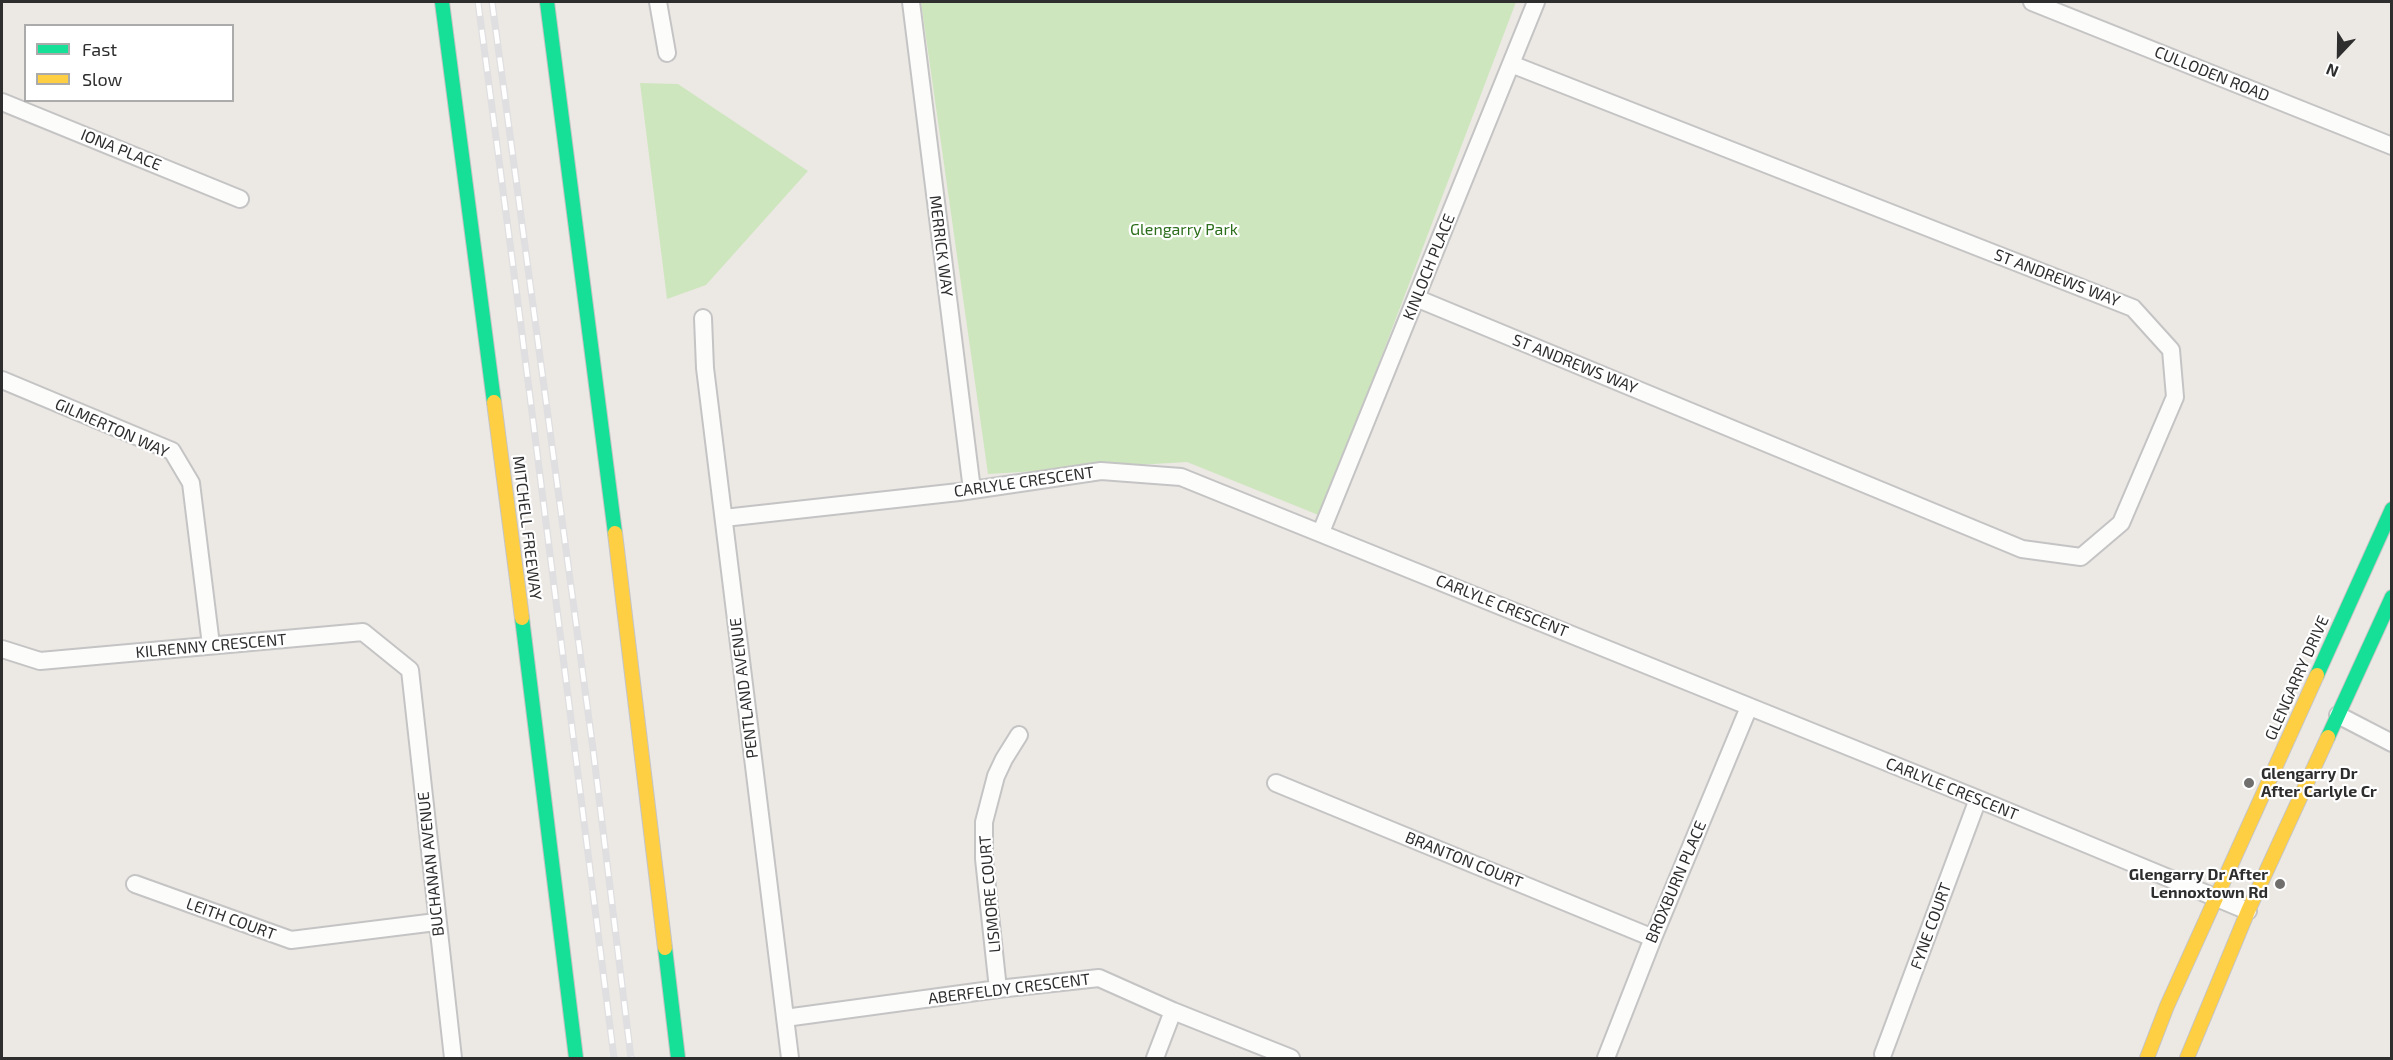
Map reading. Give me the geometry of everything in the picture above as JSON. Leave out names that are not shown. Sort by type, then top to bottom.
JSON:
[{"type":"main road","name":"MITCHELL FREEWAY","points":[[442,2],[538,738],[576,1059]]},
{"type":"main road","points":[[547,2],[639,724],[678,1059]]},
{"type":"main road","name":"GLENGARRY DRIVE","points":[[2147,1059],[2167,1006],[2391,509]]},
{"type":"main road","points":[[2187,1059],[2248,911],[2391,597]]},
{"type":"street","points":[[658,2],[667,53]]},
{"type":"street","name":"MERRICK WAY","points":[[911,2],[972,490]]},
{"type":"street","name":"KINLOCH PLACE","points":[[1321,532],[1536,2]]},
{"type":"street","name":"CULLODEN ROAD","points":[[2032,2],[2391,146]]},
{"type":"street","name":"ST ANDREWS WAY","points":[[1416,298],[2022,549],[2081,557],[2121,523],[2175,397],[2171,350],[2133,308],[1511,64]]},
{"type":"street","name":"IONA PLACE","points":[[2,102],[240,199]]},
{"type":"street","name":"PENTLAND AVENUE","points":[[703,318],[705,368],[790,1059]]},
{"type":"street","name":"GILMERTON WAY","points":[[2,380],[172,452],[191,483],[211,645]]},
{"type":"street","name":"CARLYLE CRESCENT","points":[[724,518],[972,490],[1101,471],[1181,477],[1978,799],[2248,911]]},
{"type":"street","name":"KILRENNY CRESCENT","points":[[2,649],[40,661],[363,632],[410,670]]},
{"type":"street","name":"BUCHANAN AVENUE","points":[[410,670],[436,922],[453,1059]]},
{"type":"street","name":"BROXBURN PLACE","points":[[1606,1059],[1653,938],[1749,707]]},
{"type":"street","points":[[2338,715],[2391,743]]},
{"type":"street","name":"LISMORE COURT","points":[[998,988],[984,859],[984,822],[996,776],[1019,735]]},
{"type":"street","name":"BRANTON COURT","points":[[1276,783],[1653,938]]},
{"type":"street","name":"FYNE COURT","points":[[1883,1054],[1978,799]]},
{"type":"street","name":"LEITH COURT","points":[[135,884],[291,940],[436,922]]},
{"type":"street","name":"ABERFELDY CRESCENT","points":[[785,1018],[998,988],[1099,978],[1291,1059]]},
{"type":"street","points":[[1155,1059],[1173,1011]]},
{"type":"green space","name":"Glengarry Park","points":[[921,2],[1516,2],[1321,516],[1187,462],[988,474]]},
{"type":"green space","points":[[640,83],[678,84],[808,171],[706,285],[667,299]]},
{"type":"railway","points":[[478,2],[614,1058]]},
{"type":"railway","points":[[492,2],[593,749],[631,1058]]},
{"type":"traffic: fast","points":[[442,2],[494,402]]},
{"type":"traffic: fast","points":[[547,2],[615,533]]},
{"type":"traffic: fast","points":[[2317,675],[2392,509]]},
{"type":"traffic: fast","points":[[2328,737],[2392,597]]},
{"type":"traffic: fast","points":[[522,618],[576,1058]]},
{"type":"traffic: fast","points":[[665,948],[678,1058]]},
{"type":"traffic: slow","points":[[494,402],[522,618]]},
{"type":"traffic: slow","points":[[615,533],[665,948]]},
{"type":"traffic: slow","points":[[2147,1058],[2167,1006],[2317,675]]},
{"type":"traffic: slow","points":[[2187,1058],[2248,911],[2328,737]]},
{"type":"place","name":"Glengarry Dr After Carlyle Cr","points":[[2249,783]]},
{"type":"place","name":"Glengarry Dr After Lennoxtown Rd","points":[[2280,884]]}]
